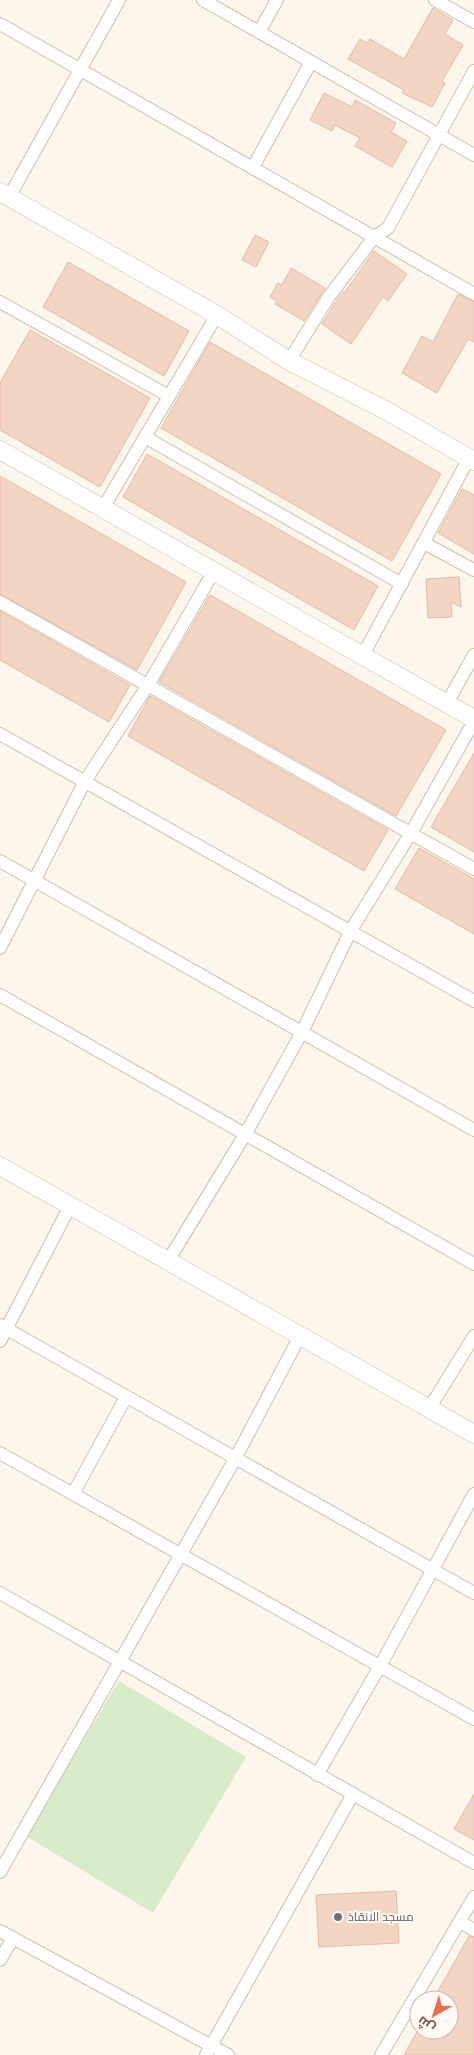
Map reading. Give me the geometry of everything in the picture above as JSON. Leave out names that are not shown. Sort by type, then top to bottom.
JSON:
[{"type":"street","points":[[119,0],[5,195],[217,315],[289,360],[472,460],[424,543],[364,655]]},
{"type":"street","points":[[203,0],[474,154]]},
{"type":"street","points":[[259,32],[277,0]]},
{"type":"street","points":[[435,0],[474,22]]},
{"type":"street","points":[[0,24],[474,294]]},
{"type":"street","points":[[253,167],[311,62]]},
{"type":"street","points":[[289,360],[328,298],[374,238],[388,228],[474,71]]},
{"type":"street","points":[[0,302],[169,396]]},
{"type":"street","points":[[103,508],[217,315]]},
{"type":"street","points":[[146,437],[402,584]]},
{"type":"street","points":[[0,450],[364,655],[474,720],[411,833],[351,930],[302,1032],[246,1133],[168,1262]]},
{"type":"street","points":[[424,543],[474,570]]},
{"type":"street","points":[[0,948],[85,781],[148,685],[214,571]]},
{"type":"street","points":[[0,602],[474,869]]},
{"type":"street","points":[[447,703],[474,655]]},
{"type":"street","points":[[0,734],[474,1001]]},
{"type":"street","points":[[0,861],[474,1130]]},
{"type":"street","points":[[0,995],[474,1264]]},
{"type":"street","points":[[0,1166],[474,1434]]},
{"type":"street","points":[[0,1341],[3,1327],[70,1206]]},
{"type":"street","points":[[3,1327],[474,1592]]},
{"type":"street","points":[[0,1872],[235,1459],[300,1336]]},
{"type":"street","points":[[429,1409],[474,1336]]},
{"type":"street","points":[[73,1494],[126,1396]]},
{"type":"street","points":[[0,1453],[474,1719]]},
{"type":"street","points":[[318,1775],[474,1494]]},
{"type":"street","points":[[0,1593],[474,1863]]},
{"type":"street","points":[[208,2050],[353,1794]]},
{"type":"street","points":[[381,2055],[474,1896]]},
{"type":"street","points":[[460,1922],[474,1930]]},
{"type":"street","points":[[0,1931],[208,2050],[228,2055]]},
{"type":"street","points":[[0,1960],[12,1938]]},
{"type":"green space","points":[[119,1681],[246,1757],[153,1913],[26,1836]]},
{"type":"building","points":[[433,8],[453,20],[445,34],[463,45],[442,81],[445,83],[432,107],[402,93],[404,90],[348,59],[360,39],[367,43],[370,39],[404,59]]},
{"type":"building","points":[[324,93],[352,107],[355,100],[396,123],[391,132],[407,141],[392,167],[355,146],[360,138],[335,125],[332,131],[310,120]]},
{"type":"building","points":[[255,235],[269,242],[256,267],[242,260]]},
{"type":"building","points":[[374,251],[407,274],[388,301],[383,297],[351,344],[322,324],[335,303]]},
{"type":"building","points":[[68,262],[189,331],[164,376],[43,307]]},
{"type":"building","points":[[291,268],[325,288],[304,321],[275,304],[277,301],[270,297],[278,283],[282,285]]},
{"type":"building","points":[[458,294],[474,302],[474,342],[468,339],[437,393],[402,373],[422,336],[433,342]]},
{"type":"building","points":[[30,330],[150,398],[100,487],[0,430],[0,383]]},
{"type":"building","points":[[210,342],[441,474],[392,561],[161,428]]},
{"type":"building","points":[[147,454],[378,586],[354,630],[123,497]]},
{"type":"building","points":[[0,476],[186,582],[137,670],[0,594]]},
{"type":"building","points":[[462,489],[474,495],[474,554],[438,533]]},
{"type":"building","points":[[459,577],[461,607],[451,602],[452,617],[428,618],[426,579]]},
{"type":"building","points":[[210,595],[446,730],[396,816],[159,682]]},
{"type":"building","points":[[0,611],[130,685],[109,722],[0,660]]},
{"type":"building","points":[[150,696],[388,830],[364,871],[128,736]]},
{"type":"building","points":[[474,753],[474,852],[431,827]]},
{"type":"building","points":[[419,848],[474,879],[474,934],[395,889]]},
{"type":"building","points":[[474,1794],[474,1840],[454,1829]]},
{"type":"building","points":[[396,1891],[399,1943],[319,1947],[316,1895]]},
{"type":"building","points":[[469,1936],[474,1938],[474,2055],[404,2055],[412,2040],[459,2040],[459,1990],[439,1990]]},
{"type":"place","name":"مسجد الانقاذ","points":[[338,1917]]}]
